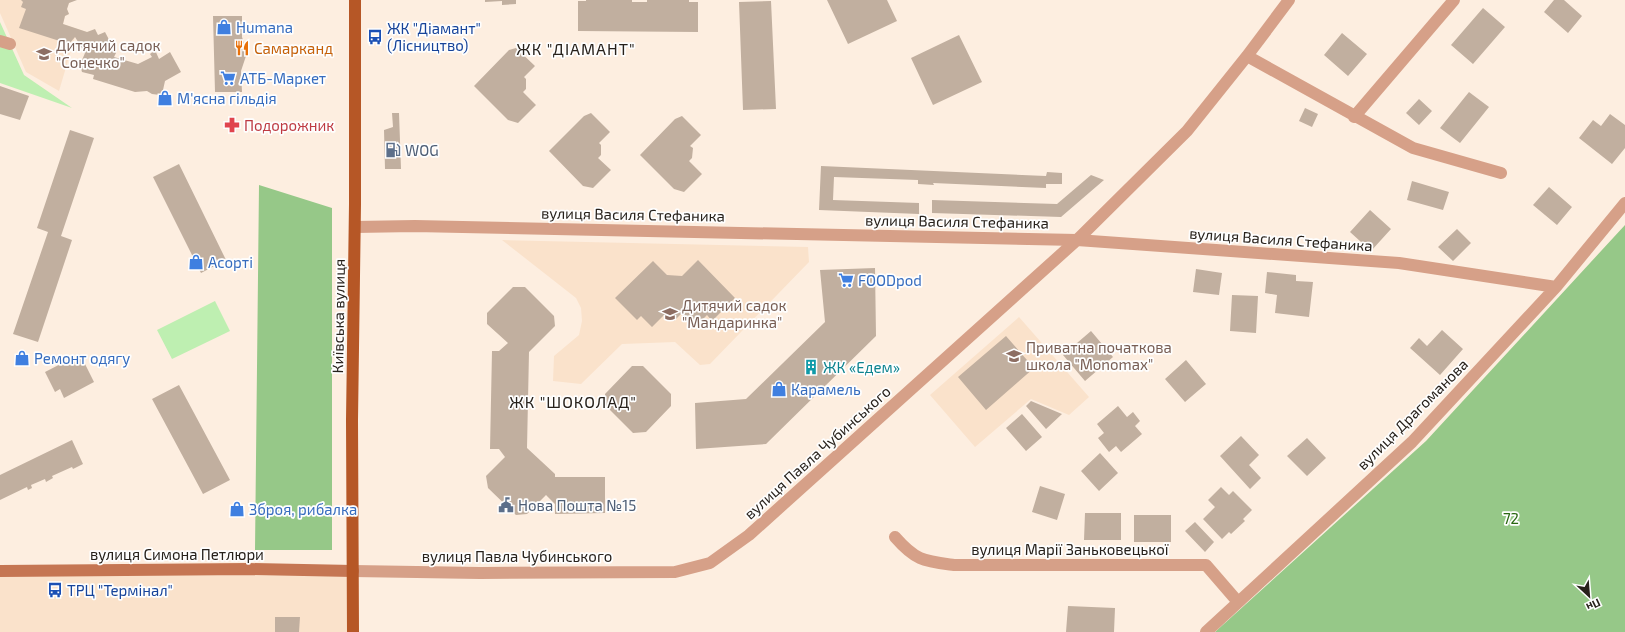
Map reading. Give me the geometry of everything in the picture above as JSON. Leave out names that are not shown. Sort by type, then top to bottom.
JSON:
[{"type":"main road","name":"Київська вулиця","points":[[353,632],[352,420],[355,227],[355,0]]},
{"type":"main road","name":"вулиця Симона Петлюри","points":[[0,571],[257,569],[353,571]]},
{"type":"street","name":"вулиця Павла Чубинського","points":[[353,571],[480,573],[675,572],[710,563],[749,535],[1077,240],[1187,131],[1247,56],[1289,0]]},
{"type":"street","points":[[1354,116],[1454,0]]},
{"type":"street","points":[[1247,56],[1413,148],[1501,173]]},
{"type":"street","name":"вулиця Драгоманова","points":[[1206,632],[1412,442],[1556,286],[1625,203]]},
{"type":"street","name":"вулиця Василя Стефаника","points":[[355,227],[414,226],[1077,240],[1399,264],[1556,286]]},
{"type":"street","name":"вулиця Марії Заньковецької","points":[[895,537],[907,551],[924,561],[954,566],[1206,565],[1238,602]]},
{"type":"shaded area","name":"Дитячий садок \"Сонечко\"","points":[[0,0],[75,0],[69,3],[67,9],[69,14],[65,16],[63,24],[87,32],[75,37],[59,91],[26,72],[0,13]]},
{"type":"shaded area","name":"Дитячий садок \"Мандаринка\"","points":[[502,240],[808,247],[809,262],[710,364],[700,365],[675,342],[622,344],[581,384],[553,381],[554,356],[579,335],[582,321],[581,308],[576,298]]},
{"type":"shaded area","name":"Приватна початкова школа \"Monomax\"","points":[[1019,317],[1089,397],[1069,415],[1031,399],[975,447],[930,395]]},
{"type":"shaded area","points":[[0,571],[353,571],[353,632],[0,632]]},
{"type":"green space","points":[[0,22],[24,75],[72,108],[0,83]]},
{"type":"green space","points":[[259,185],[332,208],[332,550],[255,550]]},
{"type":"green space","name":"72","points":[[1625,225],[1625,632],[1215,632],[1426,441]]},
{"type":"green space","points":[[215,301],[230,331],[172,359],[157,330]]},
{"type":"building","points":[[21,0],[77,0],[69,3],[67,9],[69,14],[65,16],[63,24],[87,32],[95,29],[98,35],[105,32],[116,53],[114,57],[138,64],[152,57],[150,54],[155,50],[159,59],[170,52],[181,72],[165,81],[160,95],[152,94],[147,91],[135,92],[93,79],[94,75],[82,72],[80,65],[85,53],[75,37],[69,44],[19,28],[26,9],[21,7],[23,2]]},
{"type":"building","points":[[485,0],[516,0],[516,4],[502,5],[502,1],[485,2]]},
{"type":"building","points":[[632,0],[632,2],[647,2],[647,0],[689,0],[689,2],[698,2],[698,32],[578,31],[578,1]]},
{"type":"building","points":[[827,0],[887,0],[897,21],[848,44]]},
{"type":"building","points":[[1554,0],[1564,0],[1582,16],[1568,33],[1544,12]]},
{"type":"building","points":[[771,1],[776,109],[743,110],[739,2]]},
{"type":"building","points":[[1483,8],[1505,27],[1473,64],[1451,45]]},
{"type":"building","points":[[213,16],[242,16],[242,37],[246,49],[246,56],[241,71],[242,92],[215,92]]},
{"type":"building","points":[[1342,33],[1367,54],[1348,76],[1324,55]]},
{"type":"building","points":[[959,35],[982,82],[933,105],[911,58]]},
{"type":"building","points":[[516,48],[535,66],[524,77],[526,79],[526,89],[523,92],[536,105],[518,123],[508,120],[474,86],[509,50]]},
{"type":"building","points":[[0,86],[29,96],[20,120],[0,114]]},
{"type":"building","points":[[1469,92],[1489,107],[1460,143],[1440,128]]},
{"type":"building","points":[[1419,99],[1432,111],[1419,125],[1406,113]]},
{"type":"building","points":[[1305,108],[1318,114],[1312,127],[1299,121]]},
{"type":"building","name":"WOG","points":[[392,113],[399,113],[401,169],[385,169],[384,130],[393,127]]},
{"type":"building","points":[[591,113],[610,132],[599,143],[601,145],[601,155],[598,158],[611,170],[593,188],[583,186],[549,151],[584,116]]},
{"type":"building","points":[[1610,114],[1625,125],[1625,148],[1612,164],[1579,138],[1593,120],[1601,126]]},
{"type":"building","points":[[682,116],[701,135],[690,146],[693,148],[692,158],[689,161],[702,174],[684,192],[674,189],[640,155],[675,119]]},
{"type":"building","points":[[70,130],[94,138],[61,236],[72,240],[38,342],[13,334],[48,232],[37,228]]},
{"type":"building","points":[[179,164],[226,260],[201,273],[153,177]]},
{"type":"building","points":[[821,166],[1046,176],[1047,172],[1062,173],[1062,184],[1046,184],[1046,188],[933,183],[934,185],[918,184],[918,180],[834,177],[833,200],[919,203],[919,214],[819,210]]},
{"type":"building","points":[[1091,175],[1104,180],[1061,217],[932,213],[932,200],[1057,204]]},
{"type":"building","points":[[1412,181],[1449,192],[1443,210],[1407,200]]},
{"type":"building","points":[[1549,187],[1572,207],[1557,225],[1533,205]]},
{"type":"building","points":[[1370,210],[1391,229],[1371,251],[1350,232]]},
{"type":"building","points":[[1457,229],[1471,243],[1453,261],[1438,247]]},
{"type":"building","points":[[698,260],[735,298],[712,321],[707,315],[695,327],[682,313],[674,321],[666,313],[652,327],[641,316],[637,320],[615,298],[653,261],[667,275],[682,276]]},
{"type":"building","name":"ЖК «Едем»","points":[[875,268],[876,336],[766,444],[696,449],[695,403],[746,399],[825,322],[820,270]]},
{"type":"building","points":[[1196,269],[1222,273],[1219,295],[1193,292]]},
{"type":"building","points":[[1267,272],[1296,275],[1296,281],[1313,282],[1309,317],[1275,313],[1277,295],[1265,293]]},
{"type":"building","points":[[513,287],[525,287],[554,316],[555,326],[529,352],[527,448],[555,474],[555,477],[605,477],[605,513],[555,514],[555,504],[546,495],[527,514],[516,515],[488,488],[486,476],[505,457],[499,449],[490,449],[492,351],[499,351],[508,343],[487,324],[487,313]]},
{"type":"building","points":[[1232,295],[1258,296],[1256,333],[1230,331]]},
{"type":"building","points":[[1442,330],[1463,349],[1440,375],[1410,348],[1419,338],[1427,346]]},
{"type":"building","points":[[1091,331],[1113,357],[1085,381],[1063,355]]},
{"type":"building","points":[[1006,336],[1034,368],[986,410],[958,377]]},
{"type":"building","points":[[80,354],[94,382],[64,398],[60,389],[55,392],[45,372]]},
{"type":"building","points":[[1186,360],[1206,384],[1185,402],[1165,379]]},
{"type":"building","points":[[632,366],[643,366],[671,394],[671,406],[646,432],[633,433],[605,405],[605,394]]},
{"type":"building","points":[[179,385],[230,480],[203,494],[152,399]]},
{"type":"building","points":[[1031,401],[1062,414],[1046,429],[1026,406]]},
{"type":"building","points":[[1118,406],[1127,417],[1133,412],[1140,421],[1135,426],[1142,434],[1121,452],[1116,446],[1109,452],[1098,438],[1104,433],[1097,424]]},
{"type":"building","points":[[1022,414],[1042,437],[1026,451],[1006,428]]},
{"type":"building","points":[[1241,436],[1259,455],[1249,465],[1261,478],[1250,489],[1220,456]]},
{"type":"building","points":[[1307,438],[1326,458],[1307,476],[1287,456]]},
{"type":"building","points":[[72,440],[83,464],[52,476],[53,478],[46,482],[45,479],[31,485],[32,488],[28,490],[27,487],[0,500],[0,475]]},
{"type":"building","points":[[1100,453],[1118,473],[1099,491],[1081,471]]},
{"type":"building","points":[[1040,486],[1065,494],[1057,520],[1032,512]]},
{"type":"building","points":[[1221,487],[1229,495],[1233,491],[1252,510],[1243,519],[1245,521],[1231,534],[1229,532],[1222,539],[1203,519],[1215,507],[1208,500]]},
{"type":"building","points":[[1085,513],[1121,513],[1121,540],[1084,540]]},
{"type":"building","points":[[1134,515],[1171,515],[1171,542],[1134,542]]},
{"type":"building","points":[[1195,522],[1214,542],[1205,552],[1185,531]]},
{"type":"building","points":[[1068,606],[1115,608],[1114,632],[1066,632]]},
{"type":"building","points":[[275,617],[300,617],[299,632],[275,632]]},
{"type":"place","name":"Humana","points":[[224,27]]},
{"type":"place","name":"ЖК \"Діамант\" (Лісництво)","points":[[375,37]]},
{"type":"place","name":"Самарканд","points":[[242,48]]},
{"type":"place","name":"Дитячий садок \"Сонечко\"","points":[[44,54]]},
{"type":"place","name":"АТБ-Маркет","points":[[228,78]]},
{"type":"place","name":"М'ясна гільдія","points":[[165,98]]},
{"type":"place","name":"Подорожник","points":[[232,125]]},
{"type":"place","name":"WOG","points":[[393,150]]},
{"type":"place","name":"Асорті","points":[[196,262]]},
{"type":"place","name":"FOODpod","points":[[846,280]]},
{"type":"place","name":"Дитячий садок \"Мандаринка\"","points":[[670,314]]},
{"type":"place","name":"Приватна початкова школа \"Monomax\"","points":[[1014,356]]},
{"type":"place","name":"Ремонт одягу","points":[[22,358]]},
{"type":"place","name":"ЖК «Едем»","points":[[811,367]]},
{"type":"place","name":"Карамель","points":[[779,389]]},
{"type":"place","name":"Нова Пошта №15","points":[[506,505]]},
{"type":"place","name":"Зброя, рибалка","points":[[237,509]]},
{"type":"place","name":"ТРЦ \"Термінал\"","points":[[55,590]]},
{"type":"district","name":"ЖК \"ДІАМАНТ\"","points":[[576,48]]},
{"type":"district","name":"ЖК \"ШОКОЛАД\"","points":[[573,401]]}]
